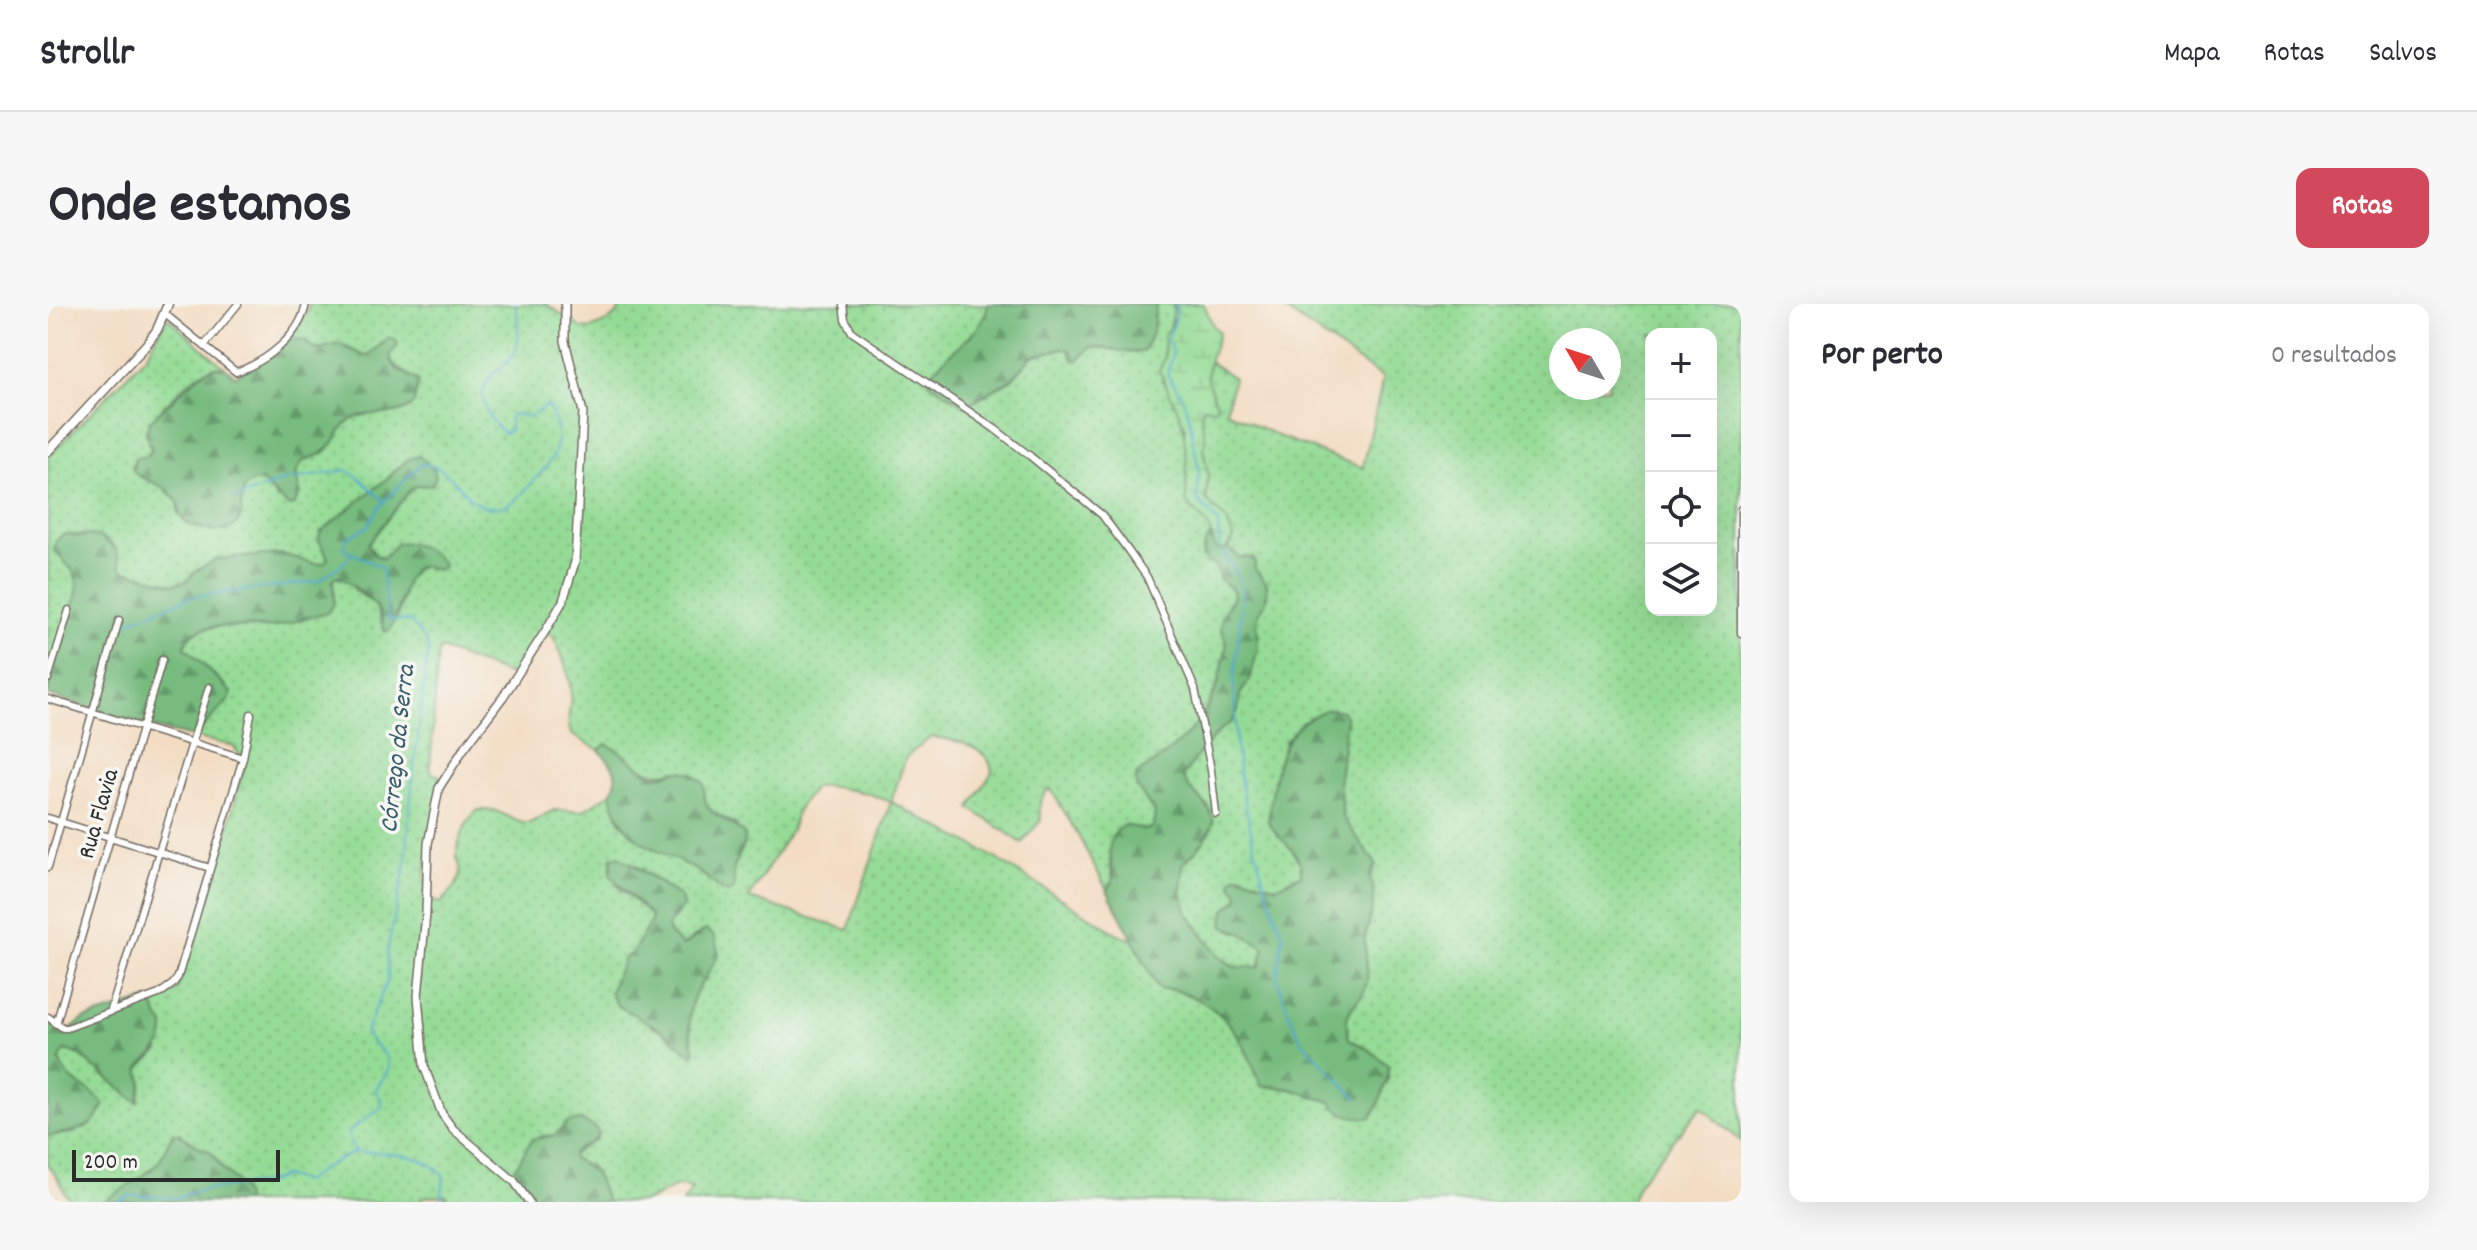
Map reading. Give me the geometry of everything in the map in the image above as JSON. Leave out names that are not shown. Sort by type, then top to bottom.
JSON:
[{"type":"main road","points":[[48,451],[146,345],[167,307]]},
{"type":"street","points":[[204,346],[238,304]]},
{"type":"street","points":[[529,1202],[514,1181],[453,1129],[442,1114],[424,1066],[418,996],[426,914],[428,844],[439,788],[546,630],[563,601],[575,562],[583,412],[565,341],[565,304]]},
{"type":"street","points":[[843,304],[845,319],[852,332],[1030,456],[1102,515],[1122,542],[1147,577],[1195,689],[1209,756],[1216,814]]},
{"type":"street","points":[[167,307],[204,346],[233,371],[239,372],[285,342],[300,324],[305,305]]},
{"type":"street","points":[[1741,509],[1741,633]]},
{"type":"street","points":[[48,679],[69,610]]},
{"type":"street","points":[[48,867],[119,620]]},
{"type":"street","name":"Rua Flavia","points":[[56,1024],[162,660]]},
{"type":"street","points":[[111,1010],[209,687]]},
{"type":"street","points":[[48,699],[243,758]]},
{"type":"street","points":[[48,1017],[67,1028],[159,994],[173,984],[243,758],[251,714]]},
{"type":"street","points":[[48,818],[210,868]]},
{"type":"green space","points":[[309,304],[546,304],[582,328],[591,329],[618,313],[621,304],[988,304],[973,334],[931,374],[976,401],[1012,379],[1032,356],[1064,348],[1070,350],[1073,360],[1091,347],[1144,351],[1156,304],[1174,304],[1164,343],[1162,381],[1174,398],[1184,430],[1189,505],[1210,530],[1202,551],[1216,566],[1220,579],[1233,590],[1234,596],[1221,620],[1226,648],[1207,708],[1185,737],[1136,775],[1136,786],[1155,813],[1153,827],[1146,830],[1124,825],[1110,860],[1113,882],[1107,890],[1050,788],[1040,802],[1041,820],[1022,843],[970,808],[992,772],[985,756],[959,742],[931,737],[906,757],[891,802],[982,850],[1118,934],[1133,940],[1159,990],[1174,990],[1189,995],[1227,1021],[1249,1057],[1261,1086],[1291,1089],[1334,1105],[1379,1104],[1379,1096],[1389,1078],[1370,1050],[1349,1039],[1346,1024],[1367,982],[1365,939],[1372,910],[1369,877],[1376,864],[1343,818],[1339,780],[1346,719],[1303,721],[1285,741],[1278,835],[1298,858],[1301,875],[1275,887],[1241,875],[1238,899],[1225,910],[1231,930],[1240,932],[1265,948],[1259,967],[1234,967],[1219,955],[1188,914],[1181,893],[1180,872],[1183,864],[1211,831],[1209,807],[1187,786],[1183,776],[1221,729],[1231,722],[1240,694],[1250,679],[1258,647],[1257,618],[1266,601],[1267,589],[1267,584],[1255,569],[1253,558],[1240,558],[1228,547],[1232,544],[1232,535],[1228,523],[1206,500],[1208,473],[1201,417],[1203,406],[1217,403],[1208,384],[1210,362],[1234,378],[1226,411],[1278,436],[1363,468],[1383,378],[1277,304],[1741,304],[1741,1141],[1701,1107],[1640,1181],[1631,1202],[683,1202],[692,1189],[678,1186],[642,1202],[607,1202],[590,1166],[573,1160],[573,1154],[596,1139],[564,1126],[556,1135],[541,1136],[512,1174],[532,1202],[444,1202],[447,1196],[421,1197],[423,1202],[245,1202],[241,1190],[215,1156],[186,1140],[180,1133],[169,1141],[160,1160],[138,1181],[103,1202],[72,1202],[48,1166],[48,1136],[74,1133],[91,1092],[74,1082],[65,1072],[61,1054],[68,1049],[78,1054],[138,1102],[142,1082],[139,1068],[159,1051],[159,1018],[153,1004],[177,990],[226,835],[245,763],[233,746],[193,737],[229,700],[226,686],[185,647],[186,640],[196,633],[216,627],[272,627],[327,613],[334,604],[333,580],[336,577],[349,581],[355,590],[376,606],[382,624],[397,619],[411,572],[419,566],[438,570],[392,549],[383,559],[378,558],[368,544],[410,490],[416,486],[432,485],[398,467],[320,532],[319,540],[328,559],[324,563],[316,564],[282,554],[218,559],[196,571],[185,582],[173,584],[122,570],[110,542],[96,536],[80,536],[65,563],[73,571],[77,589],[58,644],[48,693],[48,457],[146,356],[167,317],[224,367],[214,367],[204,372],[166,405],[146,430],[152,450],[147,456],[135,459],[132,466],[137,475],[163,487],[178,502],[178,513],[224,531],[234,525],[239,517],[245,486],[262,481],[278,499],[299,487],[296,475],[301,463],[324,453],[347,422],[364,415],[403,411],[415,396],[418,381],[392,363],[388,338],[369,355],[339,344],[315,350],[307,343],[288,339],[307,314]],"holes":[[[546,633],[553,636],[569,681],[571,734],[599,750],[606,744],[630,761],[656,773],[675,770],[693,774],[703,783],[706,805],[737,825],[739,857],[734,867],[643,843],[620,822],[611,793],[582,811],[554,810],[530,823],[522,823],[494,810],[478,810],[460,838],[457,857],[461,871],[457,883],[441,903],[429,900],[425,877],[427,860],[444,777],[433,774],[430,768],[438,654],[441,649],[516,677]],[[815,787],[867,793],[891,802],[848,930],[749,898],[791,830],[799,807]],[[631,862],[681,897],[679,912],[667,927],[670,934],[683,946],[702,931],[707,977],[695,994],[690,1012],[693,1055],[664,1032],[617,1005],[610,992],[651,921],[651,916],[616,884]]]},
{"type":"green space","points":[[988,304],[1156,304],[1153,331],[1144,351],[1091,347],[1077,361],[1064,348],[1032,356],[1012,379],[965,406],[929,382],[941,362],[978,328]]},
{"type":"green space","points":[[1174,304],[1204,304],[1213,326],[1219,332],[1207,375],[1217,403],[1215,409],[1203,407],[1201,417],[1208,473],[1206,500],[1226,520],[1234,538],[1224,551],[1215,548],[1209,527],[1186,502],[1185,426],[1159,370],[1165,358],[1164,336],[1172,325]]},
{"type":"green space","points":[[389,338],[395,339],[398,345],[390,355],[394,365],[418,381],[414,403],[402,411],[359,416],[347,423],[329,448],[301,463],[296,475],[300,494],[294,505],[288,506],[262,481],[250,483],[242,495],[241,512],[235,525],[230,529],[208,530],[183,520],[178,502],[163,487],[133,470],[135,458],[147,456],[152,450],[146,434],[150,421],[211,368],[224,367],[236,376],[288,339],[304,340],[315,350],[339,344],[369,355]]},
{"type":"green space","points":[[419,456],[434,469],[436,477],[431,485],[416,486],[410,490],[368,544],[372,553],[383,559],[397,543],[417,545],[444,566],[438,570],[419,566],[413,572],[390,630],[385,632],[378,609],[367,598],[336,577],[333,581],[334,604],[327,613],[271,627],[222,626],[198,631],[189,637],[185,647],[232,693],[193,737],[48,695],[57,647],[78,588],[73,572],[54,551],[56,541],[63,534],[99,536],[116,549],[122,570],[173,584],[185,582],[196,571],[217,559],[282,554],[316,564],[324,563],[328,558],[319,540],[320,532],[408,459]]},
{"type":"green space","points":[[1211,536],[1211,541],[1224,551],[1228,547],[1240,558],[1249,557],[1255,561],[1255,569],[1267,584],[1266,601],[1257,618],[1258,647],[1250,679],[1240,694],[1238,710],[1232,722],[1221,729],[1183,776],[1214,822],[1205,840],[1183,865],[1181,893],[1188,914],[1219,956],[1234,967],[1259,967],[1265,948],[1240,932],[1223,926],[1225,910],[1238,899],[1231,882],[1235,876],[1241,875],[1275,887],[1301,875],[1299,859],[1268,821],[1278,762],[1290,736],[1300,725],[1324,711],[1342,711],[1346,719],[1339,780],[1343,818],[1376,864],[1369,877],[1374,899],[1365,938],[1367,982],[1347,1018],[1349,1039],[1370,1050],[1389,1066],[1382,1093],[1370,1118],[1348,1115],[1331,1102],[1291,1089],[1261,1085],[1249,1056],[1227,1021],[1204,1003],[1182,992],[1159,990],[1107,890],[1113,882],[1110,844],[1116,831],[1124,825],[1146,830],[1153,827],[1155,812],[1136,786],[1136,775],[1171,750],[1198,723],[1216,690],[1222,670],[1226,645],[1221,620],[1234,596],[1233,590],[1220,579],[1216,566],[1206,562],[1202,556],[1206,541]]},
{"type":"green space","points":[[606,744],[649,773],[662,775],[685,771],[703,783],[708,808],[745,835],[734,867],[734,888],[727,893],[696,870],[633,835],[617,811],[611,793],[616,781],[614,770],[599,750]]},
{"type":"green space","points":[[619,856],[681,897],[683,905],[667,927],[683,946],[706,930],[714,936],[719,954],[697,990],[690,1009],[693,1055],[664,1032],[617,1005],[610,992],[624,958],[632,953],[651,921],[651,916],[610,875],[612,857]]},
{"type":"green space","points":[[150,999],[164,1024],[164,1033],[158,1049],[139,1068],[142,1082],[137,1102],[78,1054],[65,1050],[59,1060],[63,1069],[104,1105],[88,1126],[48,1136],[48,1024],[67,1032],[84,1019]]},
{"type":"green space","points":[[581,1120],[599,1133],[573,1154],[573,1159],[593,1172],[607,1202],[532,1202],[512,1174],[532,1139],[556,1135],[568,1122]]},
{"type":"green space","points":[[173,1133],[210,1151],[240,1187],[245,1202],[103,1202],[150,1171],[160,1160]]},
{"type":"waterway","name":"Córrego da Serra","points":[[356,1151],[350,1144],[348,1132],[382,1107],[375,1091],[389,1068],[385,1056],[366,1031],[388,979],[387,952],[406,863],[428,649],[426,641],[411,622],[388,619],[382,568],[346,550],[344,545],[348,537],[367,527],[379,507],[421,464],[443,471],[478,504],[494,508],[515,500],[546,467],[558,440],[554,418],[547,405],[530,417],[510,415],[510,430],[504,433],[488,415],[483,400],[485,384],[516,349],[516,304]]},
{"type":"waterway","points":[[1176,304],[1176,319],[1167,340],[1173,353],[1167,375],[1181,394],[1189,416],[1199,472],[1197,499],[1218,523],[1220,547],[1240,580],[1243,592],[1234,680],[1236,742],[1254,846],[1283,935],[1277,978],[1302,1042],[1358,1099]]},
{"type":"waterway","points":[[235,499],[280,482],[346,470],[384,501]]},
{"type":"waterway","points":[[123,624],[191,597],[319,581],[346,561],[352,552]]},
{"type":"waterway","points":[[118,1202],[131,1195],[178,1198],[199,1190],[267,1183],[283,1176],[305,1182],[323,1168],[356,1151]]},
{"type":"waterway","name":"Córrego da Serra","points":[[357,1152],[404,1156],[427,1163],[444,1177],[441,1202]]}]
